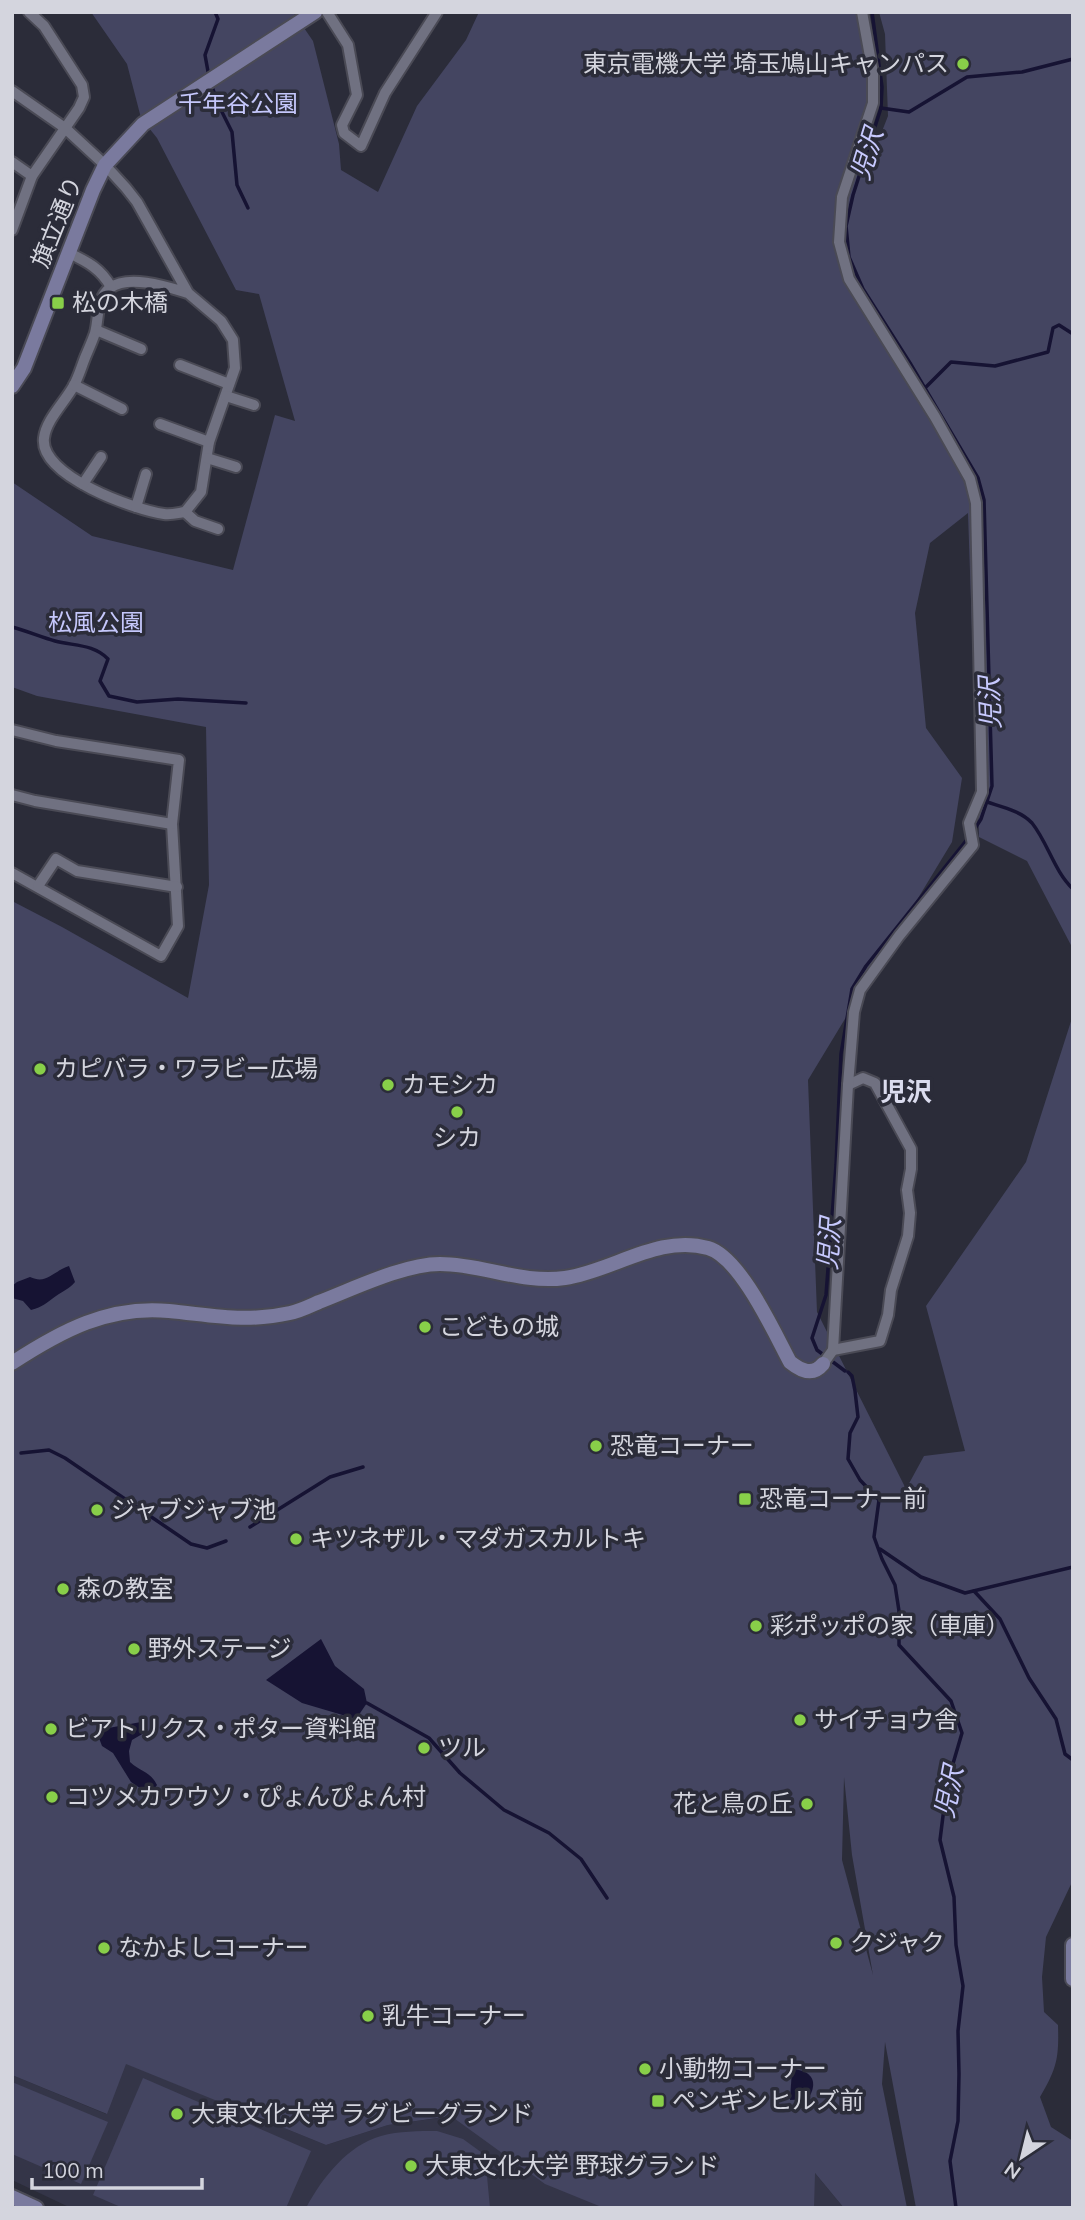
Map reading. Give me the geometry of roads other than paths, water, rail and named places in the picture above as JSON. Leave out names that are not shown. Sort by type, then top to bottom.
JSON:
[{"type":"street","points":[[12,229],[32,176],[79,108],[83,97],[82,85],[44,26],[29,12]]},
{"type":"street","name":"旗立通り","points":[[12,386],[24,368],[105,165],[143,124],[315,12]]},
{"type":"street","points":[[327,12],[348,45],[357,94],[342,125],[344,133],[361,146],[385,93],[437,12]]},
{"type":"street","points":[[12,1363],[83,1322],[135,1310],[251,1319],[292,1313],[405,1270],[438,1264],[475,1268],[524,1279],[564,1278],[591,1272],[664,1247],[685,1244],[719,1252],[740,1273],[790,1362],[796,1368],[807,1372],[818,1370],[829,1356],[854,1012],[860,990],[973,845],[970,823],[982,792],[976,503],[971,480],[849,279],[839,242],[842,197],[873,103],[873,73],[862,12]]},
{"type":"street","points":[[12,92],[65,128],[105,165],[137,202],[188,293],[221,321],[233,340],[235,368],[209,442],[201,492],[185,512],[164,514],[108,498],[83,484],[61,469],[48,454],[43,440],[48,426],[74,385],[96,330],[97,313],[104,295],[111,287],[130,282],[158,284],[188,293]]},
{"type":"street","points":[[12,162],[32,176]]},
{"type":"street","points":[[69,253],[91,263],[104,275],[111,287]]},
{"type":"street","points":[[96,330],[141,349]]},
{"type":"street","points":[[180,365],[229,384]]},
{"type":"street","points":[[74,385],[122,409]]},
{"type":"street","points":[[226,396],[254,405]]},
{"type":"street","points":[[160,424],[209,442]]},
{"type":"street","points":[[83,484],[100,457]]},
{"type":"street","points":[[207,458],[236,467]]},
{"type":"street","points":[[136,507],[146,474]]},
{"type":"street","points":[[185,512],[195,521],[218,529]]},
{"type":"street","points":[[12,730],[68,743],[178,760],[172,824],[178,926],[161,956],[12,873]]},
{"type":"street","points":[[12,795],[172,824]]},
{"type":"street","points":[[38,886],[56,859],[77,871],[177,887]]},
{"type":"street","points":[[829,1356],[880,1341],[888,1315],[891,1290],[908,1236],[910,1213],[907,1190],[911,1149],[875,1083],[863,1078],[848,1085]]},
{"type":"street","points":[[1073,1944],[1073,1979]]},
{"type":"street","points":[[12,2197],[36,2208]]},
{"type":"waterway","points":[[209,77],[205,55],[218,19],[215,12]]},
{"type":"waterway","name":"児沢","points":[[872,12],[882,87],[881,108],[853,195],[846,226],[849,257],[863,289],[978,478],[984,500],[992,786],[981,819],[974,830]]},
{"type":"waterway","points":[[881,108],[909,112],[967,77],[1022,72],[1073,59]]},
{"type":"waterway","points":[[211,84],[232,132],[237,185],[248,208]]},
{"type":"waterway","points":[[925,388],[951,362],[995,366],[1048,352],[1053,328],[1059,325],[1073,334]]},
{"type":"waterway","points":[[12,627],[55,641],[90,648],[102,654],[108,659],[100,681],[109,696],[137,702],[178,699],[246,703]]},
{"type":"waterway","points":[[987,802],[1017,812],[1032,823],[1061,874],[1073,889]]},
{"type":"waterway","name":"児沢","points":[[845,1371],[817,1350],[812,1338],[826,1295],[841,1054],[852,989],[866,966],[969,837]]},
{"type":"waterway","name":"児沢","points":[[848,1372],[852,1376],[858,1417],[850,1433],[848,1459],[860,1480],[879,1500],[874,1537],[895,1585],[899,1611],[899,1645],[951,1701],[962,1733],[947,1784],[940,1840],[954,1897],[956,1945],[963,1986],[958,2031],[958,2121],[950,2161],[956,2208]]},
{"type":"waterway","points":[[21,1453],[49,1450],[65,1458],[191,1544],[207,1548],[226,1541]]},
{"type":"waterway","points":[[250,1527],[330,1477],[363,1467]]},
{"type":"waterway","points":[[880,1549],[921,1577],[965,1593],[1073,1567]]},
{"type":"waterway","points":[[974,1591],[1000,1619],[1029,1678],[1056,1719],[1065,1754],[1073,1760]]},
{"type":"waterway","points":[[367,1703],[429,1738],[460,1773],[504,1810],[549,1833],[581,1859],[607,1898]]},
{"type":"place","name":"東京電機大学 埼玉鳩山キャンパス","points":[[963,64]]},
{"type":"place","name":"松の木橋","points":[[58,303]]},
{"type":"place","name":"カピバラ・ワラビー広場","points":[[40,1069]]},
{"type":"place","name":"カモシカ","points":[[388,1085]]},
{"type":"place","name":"シカ","points":[[457,1112]]},
{"type":"place","name":"こどもの城","points":[[425,1327]]},
{"type":"place","name":"恐竜コーナー","points":[[596,1446]]},
{"type":"place","name":"恐竜コーナー前","points":[[745,1499]]},
{"type":"place","name":"ジャブジャブ池","points":[[97,1510]]},
{"type":"place","name":"キツネザル・マダガスカルトキ","points":[[296,1539]]},
{"type":"place","name":"森の教室","points":[[63,1589]]},
{"type":"place","name":"彩ポッポの家（車庫）","points":[[756,1626]]},
{"type":"place","name":"野外ステージ","points":[[134,1649]]},
{"type":"place","name":"サイチョウ舎","points":[[800,1720]]},
{"type":"place","name":"ビアトリクス・ポター資料館","points":[[51,1729]]},
{"type":"place","name":"ツル","points":[[424,1748]]},
{"type":"place","name":"コツメカワウソ・ぴょんぴょん村","points":[[52,1797]]},
{"type":"place","name":"花と鳥の丘","points":[[807,1804]]},
{"type":"place","name":"クジャク","points":[[836,1943]]},
{"type":"place","name":"なかよしコーナー","points":[[104,1948]]},
{"type":"place","name":"乳牛コーナー","points":[[368,2016]]},
{"type":"place","name":"小動物コーナー","points":[[645,2069]]},
{"type":"place","name":"ペンギンヒルズ前","points":[[658,2101]]},
{"type":"place","name":"大東文化大学 ラグビーグランド","points":[[177,2114]]},
{"type":"place","name":"大東文化大学 野球グランド","points":[[411,2166]]},
{"type":"district","name":"児沢","points":[[906,1092]]},
{"type":"park label","name":"千年谷公園","points":[[238,104]]},
{"type":"park label","name":"松風公園","points":[[96,623]]}]
